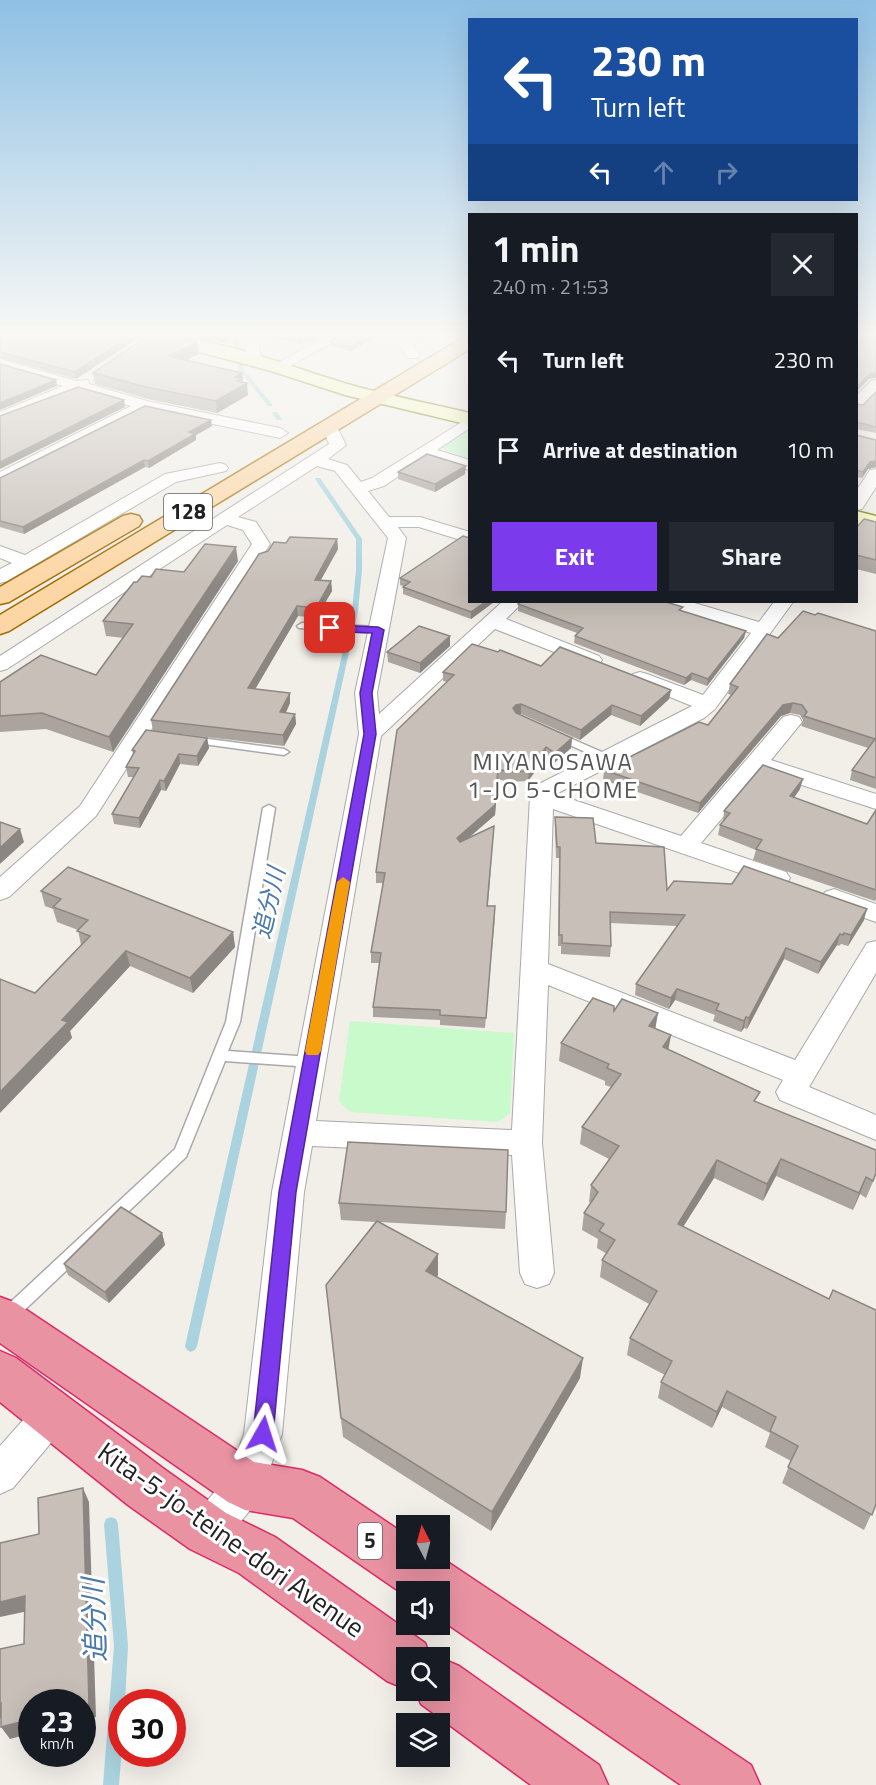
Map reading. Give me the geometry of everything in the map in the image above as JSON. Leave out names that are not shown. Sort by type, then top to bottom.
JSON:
[{"type":"highway","name":"5","points":[[1,1318],[244,1485],[302,1495],[731,1785]]},
{"type":"highway","name":"Kita-5-jo-teine-dori Avenue","points":[[0,1373],[146,1487],[208,1531],[257,1555],[396,1655]]},
{"type":"highway","points":[[450,1692],[579,1785]]},
{"type":"main road","name":"128","points":[[0,597],[280,433],[307,420]]},
{"type":"main road","name":"128","points":[[0,626],[337,420]]},
{"type":"street","points":[[0,479],[114,420]]},
{"type":"street","points":[[218,420],[280,433]]},
{"type":"street","points":[[358,489],[378,482],[468,421]]},
{"type":"street","points":[[0,665],[338,445],[330,426]]},
{"type":"street","points":[[425,451],[468,464]]},
{"type":"street","points":[[208,1531],[244,1485],[263,1434],[288,1192],[370,734],[366,693],[397,537],[341,468],[314,460]]},
{"type":"street","points":[[0,577],[171,478],[220,468]]},
{"type":"street","points":[[876,474],[861,507],[876,523]]},
{"type":"street","points":[[0,891],[87,811],[144,734],[261,544],[250,526],[224,519]]},
{"type":"street","points":[[384,522],[420,522],[468,537]]},
{"type":"street","points":[[0,551],[26,562]]},
{"type":"street","points":[[370,734],[512,603]]},
{"type":"street","points":[[675,603],[763,630]]},
{"type":"street","points":[[537,1273],[527,1143],[542,797],[549,788],[696,713],[706,704],[783,603]]},
{"type":"street","points":[[492,621],[706,704]]},
{"type":"street","points":[[686,846],[758,763],[790,722]]},
{"type":"street","points":[[758,763],[876,802]]},
{"type":"street","points":[[542,797],[876,913]]},
{"type":"street","points":[[876,950],[791,1092],[876,1128]]},
{"type":"street","points":[[534,969],[801,1075]]},
{"type":"street","points":[[298,1133],[527,1143]]},
{"type":"street","points":[[0,1475],[53,1413]]},
{"type":"lane","points":[[302,626],[378,630]]},
{"type":"lane","points":[[542,729],[607,758]]},
{"type":"lane","points":[[184,739],[284,752]]},
{"type":"lane","points":[[1,1318],[181,1153],[233,1022],[269,808]]},
{"type":"lane","points":[[219,1055],[311,1062]]},
{"type":"green space","points":[[468,431],[468,458],[445,450],[443,447]]},
{"type":"green space","points":[[350,1021],[514,1033],[510,1113],[498,1122],[350,1112],[339,1101]]},
{"type":"building","points":[[0,420],[83,420],[0,462]]},
{"type":"building","points":[[116,420],[210,420],[189,432],[195,434],[148,461],[144,460],[23,527],[0,521],[0,478]]},
{"type":"building","points":[[858,420],[876,420],[876,427],[858,422]]},
{"type":"building","points":[[858,436],[876,440],[876,461],[870,462],[863,472],[858,471]]},
{"type":"building","points":[[427,454],[466,466],[435,484],[398,472]]},
{"type":"building","points":[[864,519],[876,522],[876,560],[858,556],[858,526]]},
{"type":"building","points":[[463,536],[468,537],[468,603],[484,603],[471,612],[403,587],[410,582],[400,578]]},
{"type":"building","points":[[290,537],[337,539],[315,580],[331,581],[316,608],[297,606],[248,688],[290,693],[280,712],[295,714],[283,735],[151,720],[259,554],[268,551],[274,542],[286,543]]},
{"type":"building","points":[[205,544],[236,547],[109,737],[42,713],[0,716],[0,682],[41,655],[96,675],[133,624],[103,621],[134,582],[142,576],[151,577],[156,569],[184,572]]},
{"type":"building","points":[[669,603],[683,607],[679,610],[746,631],[708,679],[692,673],[686,678],[575,636],[583,628],[518,604]]},
{"type":"building","points":[[803,611],[815,615],[818,613],[876,631],[876,778],[852,770],[875,739],[804,716],[807,712],[802,705],[793,703],[783,705],[700,803],[604,770],[699,722],[708,725],[738,687],[730,684],[767,634],[778,638]]},
{"type":"building","points":[[419,626],[450,636],[420,663],[387,652]]},
{"type":"building","points":[[472,644],[498,652],[500,650],[541,666],[560,647],[671,690],[641,716],[612,705],[581,730],[521,704],[513,708],[516,713],[572,738],[555,753],[546,747],[529,771],[509,772],[498,769],[495,805],[457,838],[460,842],[494,826],[487,906],[495,906],[486,1018],[440,1015],[440,1010],[373,1007],[381,953],[371,952],[385,873],[376,872],[397,730],[454,675],[443,672]]},
{"type":"building","points":[[146,730],[207,738],[197,756],[179,754],[164,781],[160,780],[139,818],[112,814],[139,768],[126,767],[135,751],[132,750]]},
{"type":"building","points":[[763,765],[803,779],[790,796],[867,824],[876,810],[876,890],[756,849],[762,840],[720,825],[730,813],[724,811]]},
{"type":"building","points":[[555,817],[593,818],[596,843],[664,847],[667,890],[674,881],[732,884],[744,866],[867,909],[851,935],[840,934],[821,962],[786,948],[749,1018],[746,1017],[744,1021],[716,1010],[719,1004],[677,989],[671,998],[636,984],[685,915],[610,912],[611,946],[562,943],[562,935],[559,935],[560,847],[557,847]]},
{"type":"building","points":[[0,822],[20,829],[0,848]]},
{"type":"building","points":[[68,867],[233,932],[190,978],[126,951],[62,1020],[68,1022],[0,1092],[0,979],[35,993],[90,936],[77,931],[88,920],[53,907],[61,899],[41,891]]},
{"type":"building","points":[[593,998],[614,1006],[614,1011],[622,999],[658,1013],[649,1026],[671,1035],[663,1047],[760,1092],[754,1101],[876,1150],[876,1173],[873,1181],[866,1177],[859,1193],[781,1159],[767,1184],[717,1160],[678,1224],[829,1299],[833,1290],[876,1310],[876,1504],[872,1515],[788,1467],[798,1446],[770,1431],[776,1417],[727,1391],[717,1412],[661,1382],[672,1361],[630,1338],[657,1291],[602,1260],[615,1240],[599,1231],[604,1224],[584,1213],[598,1192],[591,1185],[619,1146],[582,1127],[621,1074],[607,1068],[609,1064],[561,1043]]},
{"type":"building","points":[[348,1142],[508,1150],[506,1212],[339,1203]]},
{"type":"building","points":[[121,1207],[162,1233],[105,1292],[64,1264]]},
{"type":"building","points":[[377,1221],[438,1254],[426,1271],[583,1358],[492,1512],[341,1418],[326,1285]]},
{"type":"building","points":[[83,1488],[89,1689],[18,1689],[18,1723],[1,1727],[0,1649],[24,1644],[25,1596],[0,1602],[0,1543],[39,1534],[38,1498]]},
{"type":"waterway","name":"追分川","points":[[191,1346],[355,611],[359,539],[318,479]]},
{"type":"waterway","name":"追分川","points":[[111,1524],[121,1646],[111,1785]]},
{"type":"slow traffic","points":[[313,1051],[343,882]]},
{"type":"district","name":"MIYANOSAWA 1-JO 5-CHOME","points":[[553,776]]},
{"type":"route","points":[[263,1434],[288,1192],[370,734],[366,693],[378,630],[330,628]]}]
